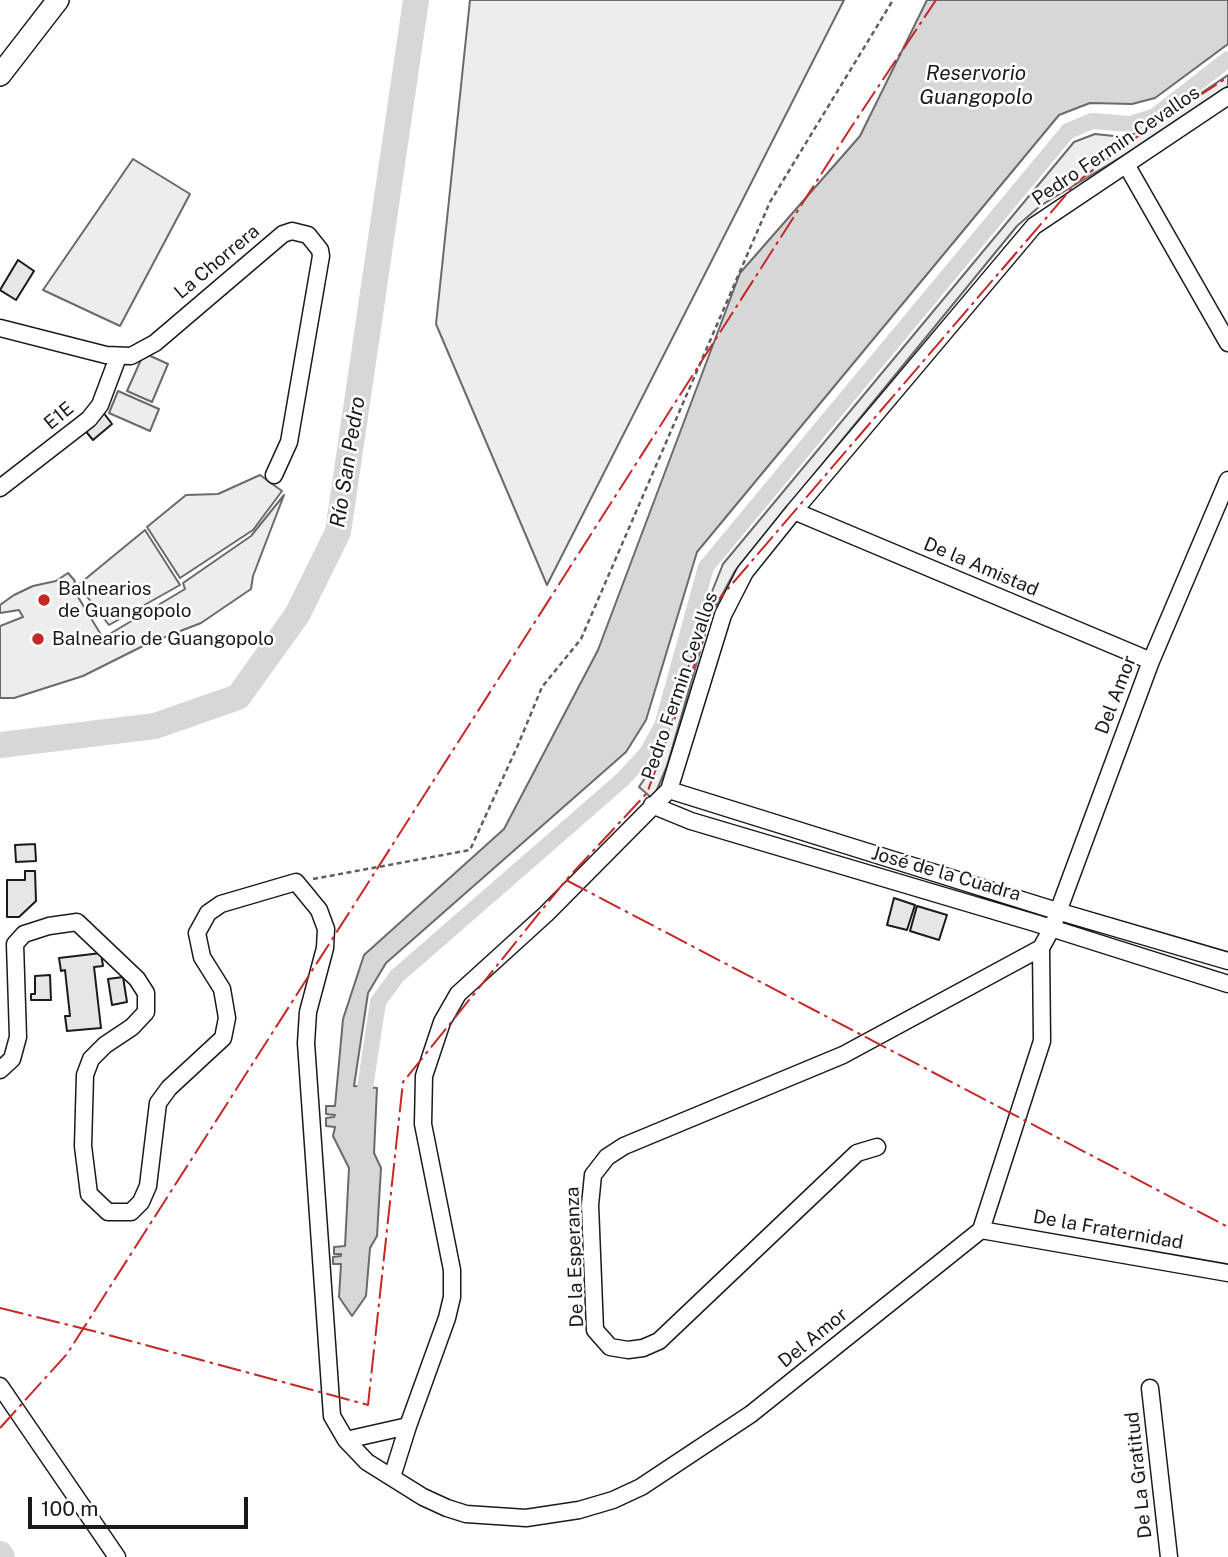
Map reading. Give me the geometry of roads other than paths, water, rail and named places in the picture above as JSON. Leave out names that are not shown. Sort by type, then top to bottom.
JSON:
[{"type":"main road","points":[[0,75],[58,0]]},
{"type":"street","name":"Pedro Fermin Cevallos","points":[[392,1477],[452,1297],[452,1270],[423,1124],[424,1076],[442,1022],[458,994],[546,914],[669,790],[723,615],[745,572],[1034,226],[1228,96]]},
{"type":"street","points":[[1126,166],[1228,343]]},
{"type":"street","name":"La Chorrera","points":[[118,357],[131,356],[155,343],[283,234],[292,231],[308,235],[320,250],[321,256],[289,442],[274,475]]},
{"type":"street","points":[[0,328],[118,357]]},
{"type":"street","name":"E1E","points":[[0,488],[89,419],[100,405],[118,357]]},
{"type":"street","name":"Del Amor","points":[[1052,928],[1151,662],[1228,480]]},
{"type":"street","name":"De la Amistad","points":[[794,511],[1151,662]]},
{"type":"street","name":"José de la Cuadra","points":[[669,790],[1057,911],[1228,961]]},
{"type":"street","name":"José de la Cuadra","points":[[652,805],[691,821],[1052,928],[1228,984]]},
{"type":"street","points":[[861,871],[867,851]]},
{"type":"street","points":[[0,1070],[12,1059],[18,1037],[15,944],[24,934],[49,926],[76,922],[138,979],[146,993],[146,1012],[132,1027],[105,1045],[92,1059],[85,1075],[83,1146],[89,1194],[108,1212],[131,1212],[141,1202],[148,1186],[158,1103],[169,1088],[223,1038],[227,1018],[222,989],[202,957],[197,933],[208,913],[221,904],[296,882],[319,911],[326,929],[325,948],[308,1012],[306,1043],[332,1416],[346,1440],[408,1426]]},
{"type":"street","points":[[981,1230],[1042,1041],[1041,948],[1052,928]]},
{"type":"street","name":"De la Esperanza","points":[[877,1147],[857,1153],[659,1341],[635,1349],[610,1347],[595,1330],[590,1205],[593,1175],[607,1157],[624,1146],[843,1055],[1041,948]]},
{"type":"street","name":"Del Amor","points":[[346,1440],[367,1462],[423,1497],[466,1514],[526,1518],[579,1510],[612,1500],[640,1487],[751,1414],[981,1230]]},
{"type":"street","name":"De la Fraternidad","points":[[981,1230],[1228,1273]]},
{"type":"street","points":[[0,1385],[117,1557]]},
{"type":"street","name":"De La Gratitud","points":[[1150,1388],[1169,1557]]},
{"type":"water","name":"Reservorio Guangopolo","points":[[927,0],[1228,0],[1228,44],[1155,98],[1132,104],[1090,103],[1059,115],[697,552],[646,720],[626,752],[386,963],[368,993],[354,1086],[377,1088],[374,1153],[381,1168],[377,1236],[370,1248],[366,1296],[352,1316],[339,1297],[341,1264],[333,1264],[333,1257],[341,1256],[334,1254],[334,1247],[345,1246],[349,1168],[333,1136],[335,1127],[326,1126],[326,1118],[335,1115],[326,1114],[326,1106],[335,1106],[343,1019],[364,955],[504,829],[598,650],[740,273],[860,136]]},
{"type":"waterway","name":"Río San Pedro","points":[[0,745],[155,726],[238,697],[297,615],[338,532],[416,0]]},
{"type":"waterway","points":[[365,1088],[378,1002],[397,976],[622,780],[647,753],[662,726],[706,567],[1068,131],[1092,121],[1130,124],[1155,116],[1228,59]]},
{"type":"place","name":"Balnearios de Guangopolo","points":[[44,600]]},
{"type":"place","name":"Balneario de Guangopolo","points":[[38,639]]}]
